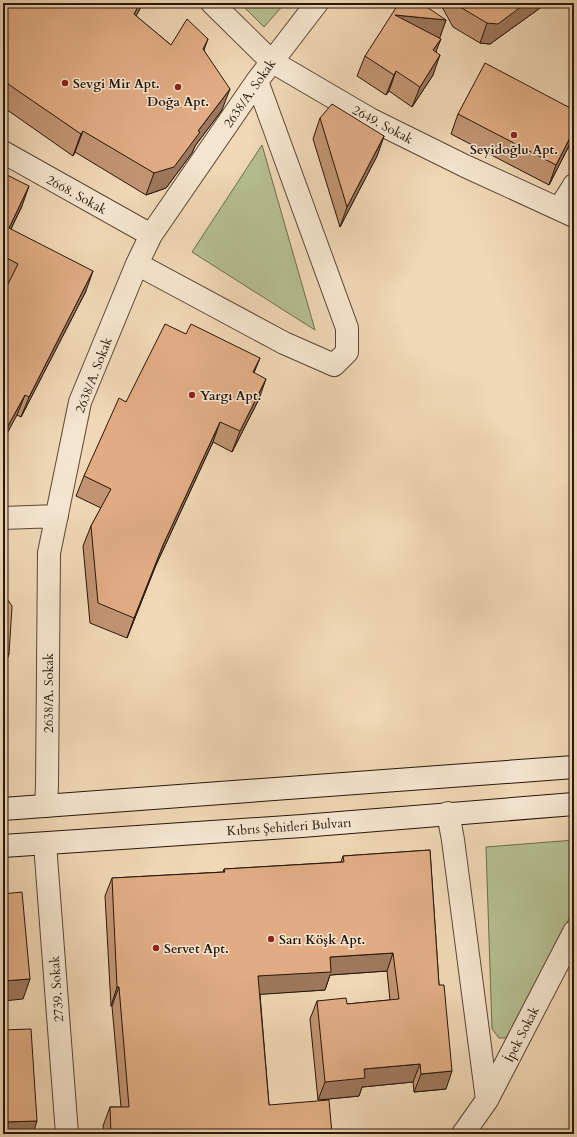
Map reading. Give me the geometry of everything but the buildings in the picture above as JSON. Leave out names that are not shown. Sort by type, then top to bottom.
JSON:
[{"type":"street","name":"2649. Sokak","points":[[212,3],[271,62],[370,119],[566,213]]},
{"type":"street","name":"2638/A. Sokak","points":[[46,806],[48,553],[80,402],[137,264],[151,235],[257,81],[317,3]]},
{"type":"street","points":[[137,264],[284,343],[334,365],[347,352],[347,328],[257,81]]},
{"type":"street","name":"2668. Sokak","points":[[3,152],[151,235]]},
{"type":"street","points":[[566,213],[574,185]]},
{"type":"street","points":[[3,518],[56,516]]},
{"type":"street","points":[[3,809],[574,767]]},
{"type":"street","name":"Kıbrıs Şehitleri Bulvarı","points":[[3,846],[294,826],[574,804]]},
{"type":"street","points":[[448,813],[453,840],[487,1100]]},
{"type":"street","name":"2739. Sokak","points":[[45,844],[67,1134]]},
{"type":"street","name":"İpek Sokak","points":[[463,1134],[487,1100],[574,932]]},
{"type":"green space","points":[[240,3],[285,3],[264,27]]},
{"type":"green space","points":[[262,145],[315,330],[192,252]]},
{"type":"green space","points":[[574,840],[574,909],[511,1033],[505,1038],[499,1038],[492,1029],[486,847]]},
{"type":"place","name":"Sevgi Mir Apt.","points":[[65,83]]},
{"type":"place","name":"Doğa Apt.","points":[[178,87]]},
{"type":"place","name":"Seyidoğlu Apt.","points":[[514,135]]},
{"type":"place","name":"Yargı Apt.","points":[[192,395]]},
{"type":"place","name":"Sarı Köşk Apt.","points":[[271,939]]},
{"type":"place","name":"Servet Apt.","points":[[156,948]]}]
